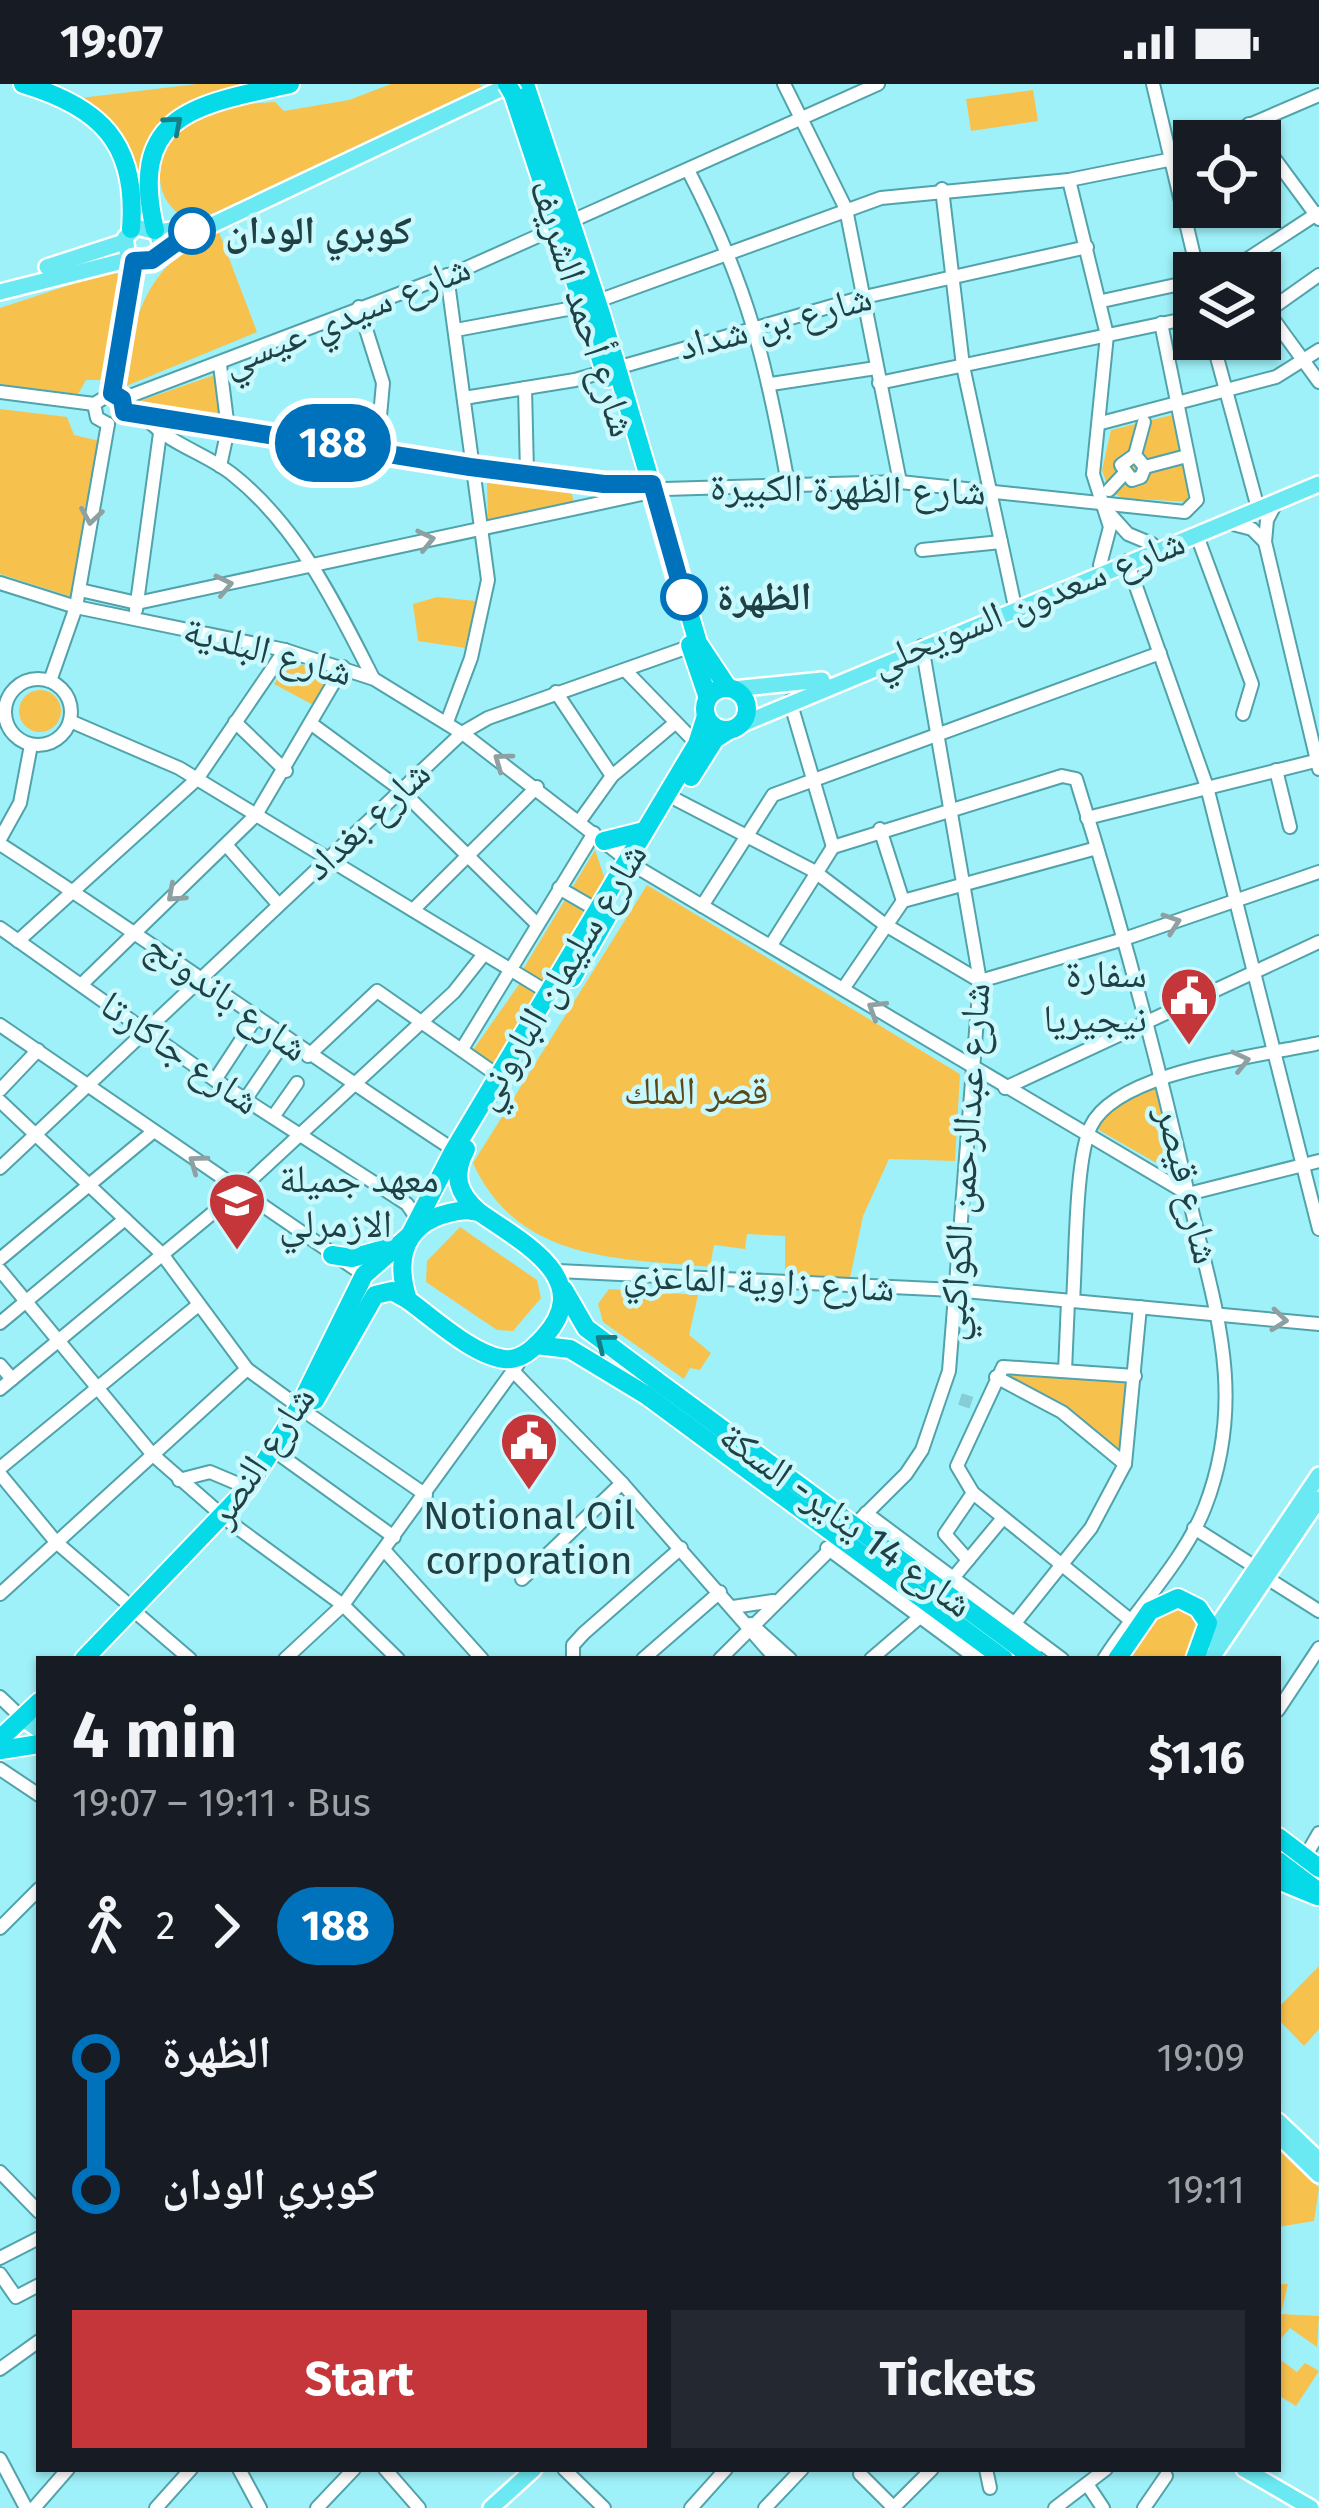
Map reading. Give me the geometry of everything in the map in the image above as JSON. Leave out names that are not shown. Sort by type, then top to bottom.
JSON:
[{"type":"highway","points":[[23,84],[85,106],[108,129],[129,190],[128,236]]},
{"type":"highway","points":[[157,237],[148,164],[155,142],[170,124],[211,102],[290,84]]},
{"type":"highway","name":"شارع أحمد الشريف","points":[[517,86],[651,489],[695,645],[707,707]]},
{"type":"highway","name":"شارع أحمد الشريف","points":[[695,645],[730,688]]},
{"type":"highway","points":[[730,688],[747,705],[735,727],[718,729],[707,707],[730,688]]},
{"type":"highway","name":"شارع سليمان الباروني","points":[[479,1212],[458,1187],[462,1155],[697,744],[707,707]]},
{"type":"highway","name":"شارع سليمان الباروني","points":[[407,1233],[597,910],[715,739],[735,727]]},
{"type":"highway","points":[[599,837],[628,839],[648,828]]},
{"type":"highway","points":[[332,1255],[352,1258],[446,1212],[479,1212],[561,1281],[586,1328],[652,1388]]},
{"type":"highway","points":[[407,1233],[403,1259],[379,1285],[500,1359],[570,1349],[652,1388]]},
{"type":"highway","name":"شارع النصر","points":[[228,1520],[303,1410],[407,1233]]},
{"type":"highway","points":[[524,1358],[560,1311],[561,1281]]},
{"type":"highway","name":"شارع 14 يناير- السكة","points":[[652,1388],[1000,1656]]},
{"type":"highway","name":"شارع 14 يناير- السكة","points":[[652,1388],[1031,1656]]},
{"type":"highway","name":"شارع النصر","points":[[99,1656],[228,1520],[280,1455],[303,1410]]},
{"type":"highway","points":[[1119,1656],[1157,1603],[1189,1602],[1204,1615],[1209,1631],[1196,1656]]},
{"type":"highway","name":"شارع النصر","points":[[88,1656],[138,1613]]},
{"type":"highway","points":[[0,1739],[32,1721]]},
{"type":"highway","points":[[0,1750],[32,1721]]},
{"type":"highway","points":[[0,1750],[36,1744]]},
{"type":"highway","points":[[1294,1864],[1319,1895]]},
{"type":"main road","points":[[0,281],[128,236],[141,226],[157,237],[204,225],[517,86]]},
{"type":"main road","points":[[128,236],[132,260]]},
{"type":"main road","points":[[0,292],[132,260],[152,260],[157,237]]},
{"type":"main road","name":"شارع سعدون السويحلي","points":[[730,688],[771,688],[827,679],[1256,501],[1319,480]]},
{"type":"main road","name":"شارع سعدون السويحلي","points":[[735,727],[1319,480]]},
{"type":"main road","points":[[771,688],[759,693],[759,702],[786,702]]},
{"type":"main road","points":[[1213,1656],[1319,1474]]},
{"type":"main road","points":[[1197,1656],[1319,1499]]},
{"type":"main road","points":[[1281,2125],[1319,2160]]},
{"type":"main road","points":[[1281,2138],[1319,2175]]},
{"type":"main road","points":[[491,2508],[531,2472]]},
{"type":"main road","points":[[507,2508],[546,2472]]},
{"type":"main road","points":[[1249,2472],[1311,2508]]},
{"type":"street","points":[[784,84],[846,208],[860,298],[900,482]]},
{"type":"street","name":"شارع سيدي عيسي","points":[[120,401],[561,228],[878,84]]},
{"type":"street","points":[[456,330],[590,303],[846,208],[942,189],[1069,180],[1173,159],[1153,84]]},
{"type":"street","points":[[1258,120],[1319,94]]},
{"type":"street","points":[[1264,252],[1318,216],[1281,167]]},
{"type":"street","points":[[689,172],[729,250],[757,326],[788,484]]},
{"type":"street","points":[[1069,180],[1107,334],[1093,474],[1122,528],[1152,544]]},
{"type":"street","points":[[942,189],[963,366],[1014,602]]},
{"type":"street","name":"شارع بن شداد","points":[[464,398],[610,369],[860,298],[1087,247]]},
{"type":"street","points":[[50,681],[76,608],[108,424],[120,401],[132,260]]},
{"type":"street","points":[[447,275],[488,580],[471,658],[447,722]]},
{"type":"street","points":[[1281,296],[1319,275]]},
{"type":"street","points":[[1102,301],[1173,286]]},
{"type":"street","points":[[358,308],[383,383],[377,449]]},
{"type":"street","points":[[770,383],[963,366],[1173,321]]},
{"type":"street","points":[[1162,323],[1178,404]]},
{"type":"street","points":[[1281,328],[1319,382]]},
{"type":"street","points":[[1101,423],[1276,377],[1319,350]]},
{"type":"street","points":[[1217,360],[1256,501]]},
{"type":"street","points":[[220,365],[228,429],[220,466]]},
{"type":"street","points":[[524,388],[527,473]]},
{"type":"street","points":[[0,392],[94,404],[120,401],[160,433],[220,466],[281,523],[312,566],[374,679]]},
{"type":"street","points":[[94,404],[97,418],[108,424]]},
{"type":"street","name":"شارع الظهرة الكبيرة","points":[[651,489],[900,482],[1105,496],[1180,512],[1197,500],[1178,404]]},
{"type":"street","points":[[146,418],[651,489]]},
{"type":"street","points":[[1124,475],[1121,465],[1135,455],[1144,422]]},
{"type":"street","points":[[136,610],[160,433]]},
{"type":"street","points":[[1135,455],[1145,467]]},
{"type":"street","points":[[1145,467],[1184,457]]},
{"type":"street","points":[[1124,475],[1141,477],[1145,467]]},
{"type":"street","points":[[1100,565],[1110,539],[1105,496],[1124,475]]},
{"type":"street","points":[[604,484],[607,500]]},
{"type":"street","points":[[80,590],[136,610],[651,489]]},
{"type":"street","points":[[1087,818],[1318,763],[1312,711],[1265,542],[1267,520],[1278,500]]},
{"type":"street","points":[[1223,522],[1252,529],[1265,542]]},
{"type":"street","points":[[1196,532],[1252,684],[1243,714]]},
{"type":"street","points":[[922,550],[1001,542]]},
{"type":"street","points":[[1127,562],[1207,787],[1319,1229]]},
{"type":"street","name":"شارع البلدية","points":[[0,583],[76,608],[136,610],[374,679],[447,722],[631,863],[1188,1194]]},
{"type":"street","name":"شارع بغداد","points":[[0,1168],[203,982],[326,857],[462,733],[556,692],[695,645]]},
{"type":"street","name":"شارع عبدالرحمن الكواكبي","points":[[723,1656],[922,1450],[943,1395],[980,981],[922,646]]},
{"type":"street","points":[[18,941],[197,779],[285,650]]},
{"type":"street","points":[[702,906],[773,795],[1160,653]]},
{"type":"street","points":[[82,985],[256,815],[343,667]]},
{"type":"street","points":[[625,670],[697,744]]},
{"type":"street","points":[[50,681],[65,693],[70,721],[59,738],[31,745],[9,727],[4,696],[25,682],[50,681]]},
{"type":"street","points":[[556,692],[613,776]]},
{"type":"street","points":[[786,702],[815,776],[832,847]]},
{"type":"street","points":[[70,721],[197,779],[549,993]]},
{"type":"street","points":[[235,722],[286,771]]},
{"type":"street","points":[[579,822],[613,776],[675,723]]},
{"type":"street","points":[[313,725],[400,789],[537,924]]},
{"type":"street","points":[[1,838],[24,792],[31,745]]},
{"type":"street","points":[[1276,770],[1290,827]]},
{"type":"street","name":"شارع قيصر","points":[[950,810],[1062,776],[1073,777],[1078,786],[1147,1021],[1221,1314],[1225,1403],[1221,1450],[1194,1528],[1106,1656]]},
{"type":"street","points":[[413,910],[537,787]]},
{"type":"street","points":[[677,800],[814,871],[884,924],[980,981],[1124,939],[1319,872]]},
{"type":"street","points":[[771,945],[832,847],[950,810]]},
{"type":"street","points":[[880,829],[903,901]]},
{"type":"street","points":[[462,1048],[537,924],[599,837]]},
{"type":"street","name":"شارع باندونج","points":[[1,838],[285,1041],[454,1150]]},
{"type":"street","points":[[228,847],[278,904]]},
{"type":"street","points":[[843,989],[903,901],[1097,848]]},
{"type":"street","points":[[560,889],[597,910]]},
{"type":"street","name":"شارع جاكارتا","points":[[2,933],[406,1204],[407,1233]]},
{"type":"street","points":[[1005,1088],[1319,942]]},
{"type":"street","points":[[0,1389],[238,1192],[355,1087],[484,954]]},
{"type":"street","points":[[308,1056],[377,991],[500,1077]]},
{"type":"street","points":[[215,1079],[255,1019]]},
{"type":"street","points":[[0,1025],[379,1285]]},
{"type":"street","points":[[245,1100],[285,1041]]},
{"type":"street","points":[[1065,1371],[1087,1137],[1097,1115],[1114,1097],[1162,1079],[1319,1043]]},
{"type":"street","points":[[0,1090],[38,1051]]},
{"type":"street","points":[[273,1117],[297,1083]]},
{"type":"street","points":[[0,1101],[162,1254],[247,1369],[425,1495]]},
{"type":"street","points":[[0,1259],[154,1131]]},
{"type":"street","points":[[1188,1194],[1319,1161]]},
{"type":"street","points":[[0,1323],[125,1219]]},
{"type":"street","points":[[0,1270],[61,1338],[153,1455],[228,1520],[343,1605],[395,1656]]},
{"type":"street","name":"شارع زاوية الماعزي","points":[[561,1281],[954,1291],[1319,1324]]},
{"type":"street","points":[[187,1656],[56,1542],[0,1471],[197,1306]]},
{"type":"street","points":[[1015,1623],[1104,1508],[1125,1464],[1141,1307]]},
{"type":"street","points":[[288,1656],[343,1605],[386,1551],[524,1358],[622,1483],[774,1656]]},
{"type":"street","points":[[0,1365],[12,1379]]},
{"type":"street","points":[[1130,1619],[973,1493],[957,1466],[971,1403],[1004,1367],[1135,1376]]},
{"type":"street","points":[[0,1593],[247,1369]]},
{"type":"street","points":[[996,1377],[1062,1412],[1125,1464]]},
{"type":"street","points":[[943,1395],[971,1403]]},
{"type":"street","points":[[280,1455],[394,1537]]},
{"type":"street","points":[[179,1480],[210,1472],[248,1488]]},
{"type":"street","points":[[522,1579],[622,1483]]},
{"type":"street","points":[[968,1560],[945,1534],[973,1493]]},
{"type":"street","points":[[866,1513],[1058,1656]]},
{"type":"street","points":[[954,1577],[1003,1518]]},
{"type":"street","points":[[1194,1528],[1319,1611]]},
{"type":"street","points":[[572,1656],[584,1633],[681,1548]]},
{"type":"street","points":[[827,1548],[973,1656]]},
{"type":"street","points":[[386,1551],[479,1656]]},
{"type":"street","points":[[646,1656],[720,1592]]},
{"type":"street","points":[[737,1612],[779,1600]]},
{"type":"street","points":[[874,1656],[921,1616]]},
{"type":"street","points":[[751,1629],[786,1656]]},
{"type":"street","points":[[1281,1705],[1319,1648]]},
{"type":"street","points":[[0,1697],[32,1721]]},
{"type":"street","points":[[0,1769],[36,1793]]},
{"type":"street","points":[[1294,1864],[1319,1833]]},
{"type":"street","points":[[0,1928],[36,1892]]},
{"type":"street","points":[[0,2171],[36,2209]]},
{"type":"street","points":[[0,2258],[36,2240]]},
{"type":"street","points":[[0,2274],[16,2297],[36,2287]]},
{"type":"street","points":[[0,2369],[36,2344]]},
{"type":"street","points":[[0,2459],[30,2508],[65,2472]]},
{"type":"street","points":[[156,2508],[188,2472]]},
{"type":"street","points":[[241,2472],[260,2508]]},
{"type":"street","points":[[317,2508],[347,2472]]},
{"type":"street","points":[[388,2472],[419,2508]]},
{"type":"street","points":[[567,2472],[604,2508]]},
{"type":"street","points":[[691,2508],[723,2472]]},
{"type":"street","points":[[765,2508],[799,2472]]},
{"type":"street","points":[[860,2474],[893,2508],[923,2472]]},
{"type":"street","points":[[987,2472],[990,2488]]},
{"type":"street","points":[[1055,2508],[1102,2472]]},
{"type":"street","points":[[1144,2508],[1166,2476]]},
{"type":"street","points":[[1088,2484],[1103,2508]]},
{"type":"green space","points":[[197,84],[243,84],[171,117],[146,214],[120,135],[80,98]]},
{"type":"green space","points":[[391,84],[479,84],[490,92],[243,203],[190,221],[165,198],[160,168],[165,153],[184,125],[199,115],[226,106],[275,102],[284,111],[349,100]]},
{"type":"green space","points":[[1033,90],[1038,121],[971,131],[966,99]]},
{"type":"green space","points":[[219,232],[257,332],[126,386],[133,336],[148,293],[176,258]]},
{"type":"green space","points":[[112,271],[123,277],[105,380],[86,380],[78,394],[0,384],[0,308]]},
{"type":"green space","points":[[220,373],[224,419],[135,410],[134,403]]},
{"type":"green space","points":[[0,409],[67,417],[74,435],[100,441],[72,597],[0,574]]},
{"type":"green space","points":[[1176,414],[1189,502],[1122,498],[1109,490],[1102,470],[1111,430]]},
{"type":"green space","points":[[487,480],[571,491],[575,506],[488,521]]},
{"type":"green space","points":[[437,597],[476,601],[465,648],[418,641],[413,604]]},
{"type":"green space","points":[[289,661],[333,674],[317,707],[274,684]]},
{"type":"green space","points":[[40,690],[54,697],[61,711],[54,725],[40,732],[26,725],[19,711],[26,697]]},
{"type":"green space","points":[[595,850],[605,879],[547,983],[522,971]]},
{"type":"green space","name":"قصر الملك","points":[[647,885],[960,1074],[955,1161],[889,1159],[863,1216],[850,1278],[785,1273],[785,1236],[747,1234],[745,1249],[714,1245],[710,1267],[574,1249],[516,1220],[492,1196],[473,1163]]},
{"type":"green space","points":[[520,983],[537,993],[494,1065],[473,1050]]},
{"type":"green space","points":[[1158,1086],[1181,1177],[1097,1129],[1121,1099]]},
{"type":"green space","points":[[460,1227],[537,1280],[541,1298],[513,1331],[497,1330],[426,1282],[427,1261]]},
{"type":"green space","points":[[609,1289],[698,1295],[689,1335],[711,1353],[700,1370],[690,1368],[684,1379],[603,1322],[598,1304]]},
{"type":"green space","points":[[1010,1371],[1131,1380],[1124,1449],[1112,1446],[1064,1404],[1011,1381]]},
{"type":"green space","points":[[1174,1603],[1191,1609],[1201,1625],[1188,1656],[1126,1656],[1161,1609]]},
{"type":"green space","points":[[1319,1966],[1319,2029],[1304,2046],[1281,2022],[1281,2005]]},
{"type":"green space","points":[[1281,2148],[1319,2188],[1314,2221],[1281,2226]]},
{"type":"green space","points":[[1281,2284],[1288,2284],[1281,2314]]},
{"type":"green space","points":[[1281,2314],[1319,2316],[1317,2347],[1290,2328],[1281,2338]]},
{"type":"green space","points":[[1281,2360],[1297,2372],[1305,2363],[1319,2371],[1296,2406],[1281,2397]]},
{"type":"tunnel","points":[[960,1399],[972,1403]]},
{"type":"bus line","name":"188","points":[[192,231],[160,249],[152,260],[134,261],[112,393],[122,399],[124,412],[470,467],[604,484],[652,484],[684,597]]},
{"type":"place","name":"كوبري الودان","points":[[192,231]]},
{"type":"place","name":"الظهرة","points":[[684,597]]},
{"type":"place","name":"سفارة نيجيريا","points":[[1189,1047]]},
{"type":"place","name":"معهد جميلة الازمرلي","points":[[237,1252]]},
{"type":"place","name":"Notional Oil corporation","points":[[529,1492]]}]
